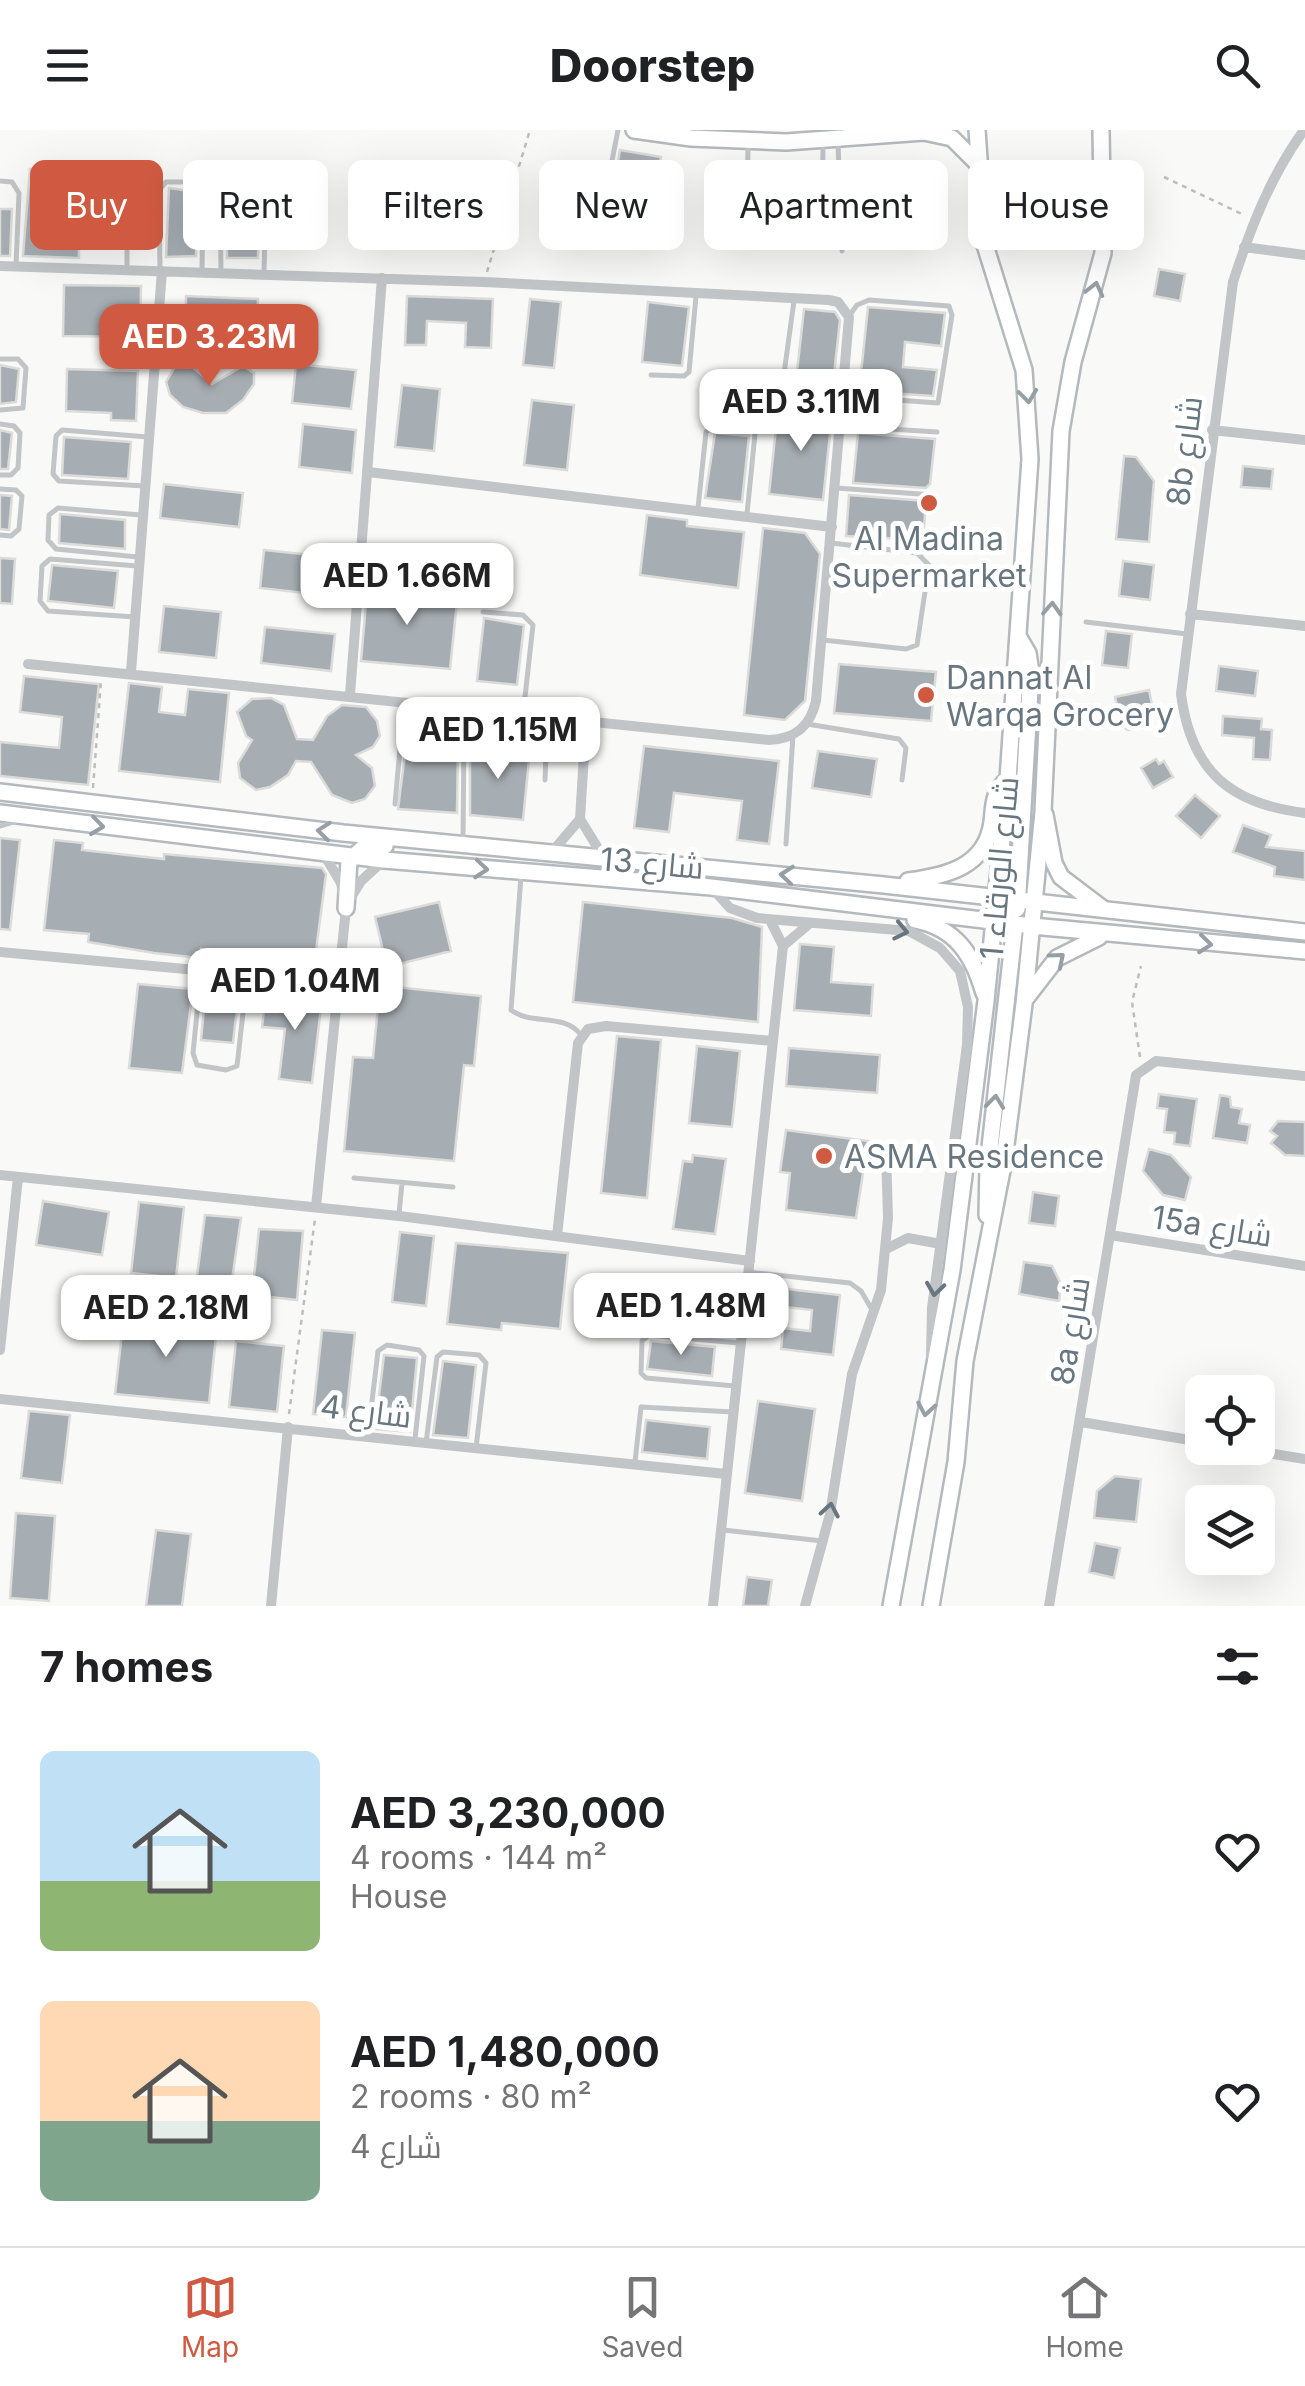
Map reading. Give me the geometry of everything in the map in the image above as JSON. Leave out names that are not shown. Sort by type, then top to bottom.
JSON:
[{"type":"main road","name":"شارع الورقاء 1","points":[[977,130],[980,160]]},
{"type":"main road","name":"شارع الورقاء 1","points":[[931,1606],[988,1234],[1004,1160],[1024,1004],[1023,926],[1034,902],[1043,812],[1060,431],[1072,362],[1103,252],[1101,130]]},
{"type":"main road","points":[[642,131],[748,141],[830,141],[926,131],[960,144],[975,160]]},
{"type":"main road","name":"شارع الورقاء 1","points":[[891,1606],[952,1270],[998,898],[1008,779],[1030,409],[1019,352],[990,268],[988,250]]},
{"type":"main road","points":[[988,1234],[988,1165],[1023,926],[1016,900],[1031,672],[1028,653],[1018,635]]},
{"type":"main road","points":[[884,884],[946,875],[976,858],[990,832],[996,794],[1008,779]]},
{"type":"main road","name":"شارع 13","points":[[0,792],[549,854],[884,884],[1305,932]]},
{"type":"main road","points":[[1043,812],[1050,822],[1052,854],[1061,877],[1088,900],[1115,912]]},
{"type":"main road","name":"شارع 13","points":[[0,813],[352,857],[711,887],[1023,926],[1305,951]]},
{"type":"main road","points":[[346,908],[346,872],[352,857],[369,846],[437,850],[463,844]]},
{"type":"main road","points":[[998,898],[1023,926]]},
{"type":"main road","points":[[884,909],[899,918],[931,924],[957,940],[976,966],[986,1001]]},
{"type":"main road","points":[[1024,1004],[1038,979],[1057,958],[1081,943],[1108,934]]},
{"type":"street","name":"8b شارع","points":[[1304,130],[1252,220],[1225,318],[1182,694],[1185,719],[1199,754],[1222,783],[1252,802],[1305,813]]},
{"type":"street","points":[[1244,248],[1305,254]]},
{"type":"street","points":[[0,266],[697,292],[838,302],[849,317],[816,702],[807,724],[793,736],[768,740],[586,723],[350,695],[28,664]]},
{"type":"street","points":[[130,672],[161,271]]},
{"type":"street","points":[[350,695],[382,278]]},
{"type":"street","points":[[1212,430],[1305,440]]},
{"type":"street","points":[[368,472],[832,527]]},
{"type":"street","points":[[1190,614],[1305,626]]},
{"type":"street","points":[[586,723],[580,818],[604,858]]},
{"type":"street","points":[[549,854],[580,818]]},
{"type":"street","points":[[316,1207],[346,908],[341,884],[324,853]]},
{"type":"street","points":[[346,908],[361,881],[384,860]]},
{"type":"street","points":[[711,887],[730,908],[770,920],[909,931],[940,948],[960,971],[969,1022],[930,1323],[933,1369]]},
{"type":"street","points":[[713,1606],[783,946],[770,920]]},
{"type":"street","points":[[783,946],[812,923]]},
{"type":"street","points":[[0,952],[339,983]]},
{"type":"street","points":[[557,1236],[580,1035],[588,1028],[606,1026],[772,1040]]},
{"type":"street","points":[[1144,1066],[1169,1062],[1305,1076]]},
{"type":"street","name":"8a شارع","points":[[1050,1606],[1133,1083],[1144,1066]]},
{"type":"street","points":[[807,1605],[824,1542],[852,1374],[875,1314],[886,1249],[886,1151]]},
{"type":"street","points":[[0,1176],[399,1216],[749,1266]]},
{"type":"street","points":[[0,1350],[18,1178]]},
{"type":"street","name":"15a شارع","points":[[1110,1235],[1305,1266]]},
{"type":"street","points":[[886,1249],[908,1238],[941,1244]]},
{"type":"street","name":"شارع 4","points":[[0,1399],[726,1474]]},
{"type":"street","points":[[1082,1422],[1185,1439]]},
{"type":"street","points":[[271,1606],[288,1427]]},
{"type":"street","points":[[1275,1454],[1305,1459]]},
{"type":"lane","points":[[612,160],[618,130]]},
{"type":"lane","points":[[748,141],[747,234],[757,242],[816,242],[822,238],[830,141]]},
{"type":"lane","points":[[830,141],[842,251]]},
{"type":"lane","points":[[0,180],[12,182],[19,193],[16,267]]},
{"type":"lane","points":[[161,271],[160,190],[166,182],[192,182],[204,189],[202,272]]},
{"type":"lane","points":[[221,272],[220,190],[228,182],[255,183],[266,189],[264,274]]},
{"type":"lane","points":[[127,250],[127,270]]},
{"type":"lane","points":[[651,375],[684,376],[690,372],[697,292]]},
{"type":"lane","points":[[794,298],[783,387],[791,395],[938,404],[952,315],[944,304],[868,300],[857,305],[849,317]]},
{"type":"lane","points":[[0,359],[18,359],[26,368],[23,408],[0,410]]},
{"type":"lane","points":[[698,511],[706,432],[717,423],[744,425],[755,434],[746,517]]},
{"type":"lane","points":[[0,424],[14,426],[20,438],[18,468],[10,475],[0,474]]},
{"type":"lane","points":[[841,426],[937,432]]},
{"type":"lane","points":[[147,486],[59,481],[53,474],[55,440],[62,430],[151,437]]},
{"type":"lane","points":[[836,488],[934,495]]},
{"type":"lane","points":[[0,489],[20,492],[22,501],[20,529],[12,536],[0,535]]},
{"type":"lane","points":[[140,561],[56,550],[48,540],[49,515],[58,508],[144,515]]},
{"type":"lane","points":[[820,639],[914,647],[921,638],[929,565],[921,554],[830,543]]},
{"type":"lane","points":[[136,617],[48,611],[40,601],[42,566],[50,559],[140,561]]},
{"type":"lane","points":[[484,612],[524,615],[533,625],[523,714]]},
{"type":"lane","points":[[1086,622],[1188,634]]},
{"type":"lane","points":[[395,804],[404,701]]},
{"type":"lane","points":[[807,724],[899,738],[906,748],[902,780]]},
{"type":"lane","points":[[402,731],[538,744],[546,753],[545,780]]},
{"type":"lane","points":[[786,844],[793,736]]},
{"type":"lane","points":[[463,844],[464,738]]},
{"type":"lane","points":[[0,826],[26,817]]},
{"type":"lane","points":[[521,873],[511,1010],[522,1016],[566,1023],[580,1035]]},
{"type":"lane","points":[[202,973],[193,1054],[197,1065],[226,1070],[238,1066],[243,1014]]},
{"type":"lane","points":[[354,1178],[454,1188]]},
{"type":"lane","points":[[399,1216],[402,1182]]},
{"type":"lane","points":[[749,1266],[850,1282],[875,1314]]},
{"type":"lane","points":[[737,1386],[646,1378],[640,1372],[642,1340],[649,1334],[742,1343]]},
{"type":"lane","points":[[368,1436],[378,1352],[392,1346],[419,1350],[424,1356],[421,1443]]},
{"type":"lane","points":[[421,1443],[437,1358],[443,1352],[474,1354],[486,1363],[476,1448]]},
{"type":"lane","points":[[634,1465],[641,1407],[734,1412]]},
{"type":"lane","points":[[720,1530],[824,1542]]},
{"type":"path","points":[[484,282],[530,130]]},
{"type":"path","points":[[1164,178],[1252,220]]},
{"type":"path","points":[[92,804],[102,670]]},
{"type":"path","points":[[1142,966],[1134,988],[1132,1017],[1144,1066]]},
{"type":"path","points":[[288,1427],[316,1207]]},
{"type":"building","points":[[620,150],[661,157],[660,160],[618,160]]},
{"type":"building","points":[[30,169],[30,250],[79,250],[79,258],[23,256]]},
{"type":"building","points":[[169,188],[183,190],[183,250],[196,250],[196,256],[166,257]]},
{"type":"building","points":[[0,209],[12,209],[10,256],[0,256]]},
{"type":"building","points":[[227,250],[258,250],[258,258],[227,258]]},
{"type":"building","points":[[1159,269],[1185,274],[1180,301],[1154,296]]},
{"type":"building","points":[[64,285],[141,286],[140,337],[63,336]]},
{"type":"building","points":[[186,296],[258,299],[256,345],[185,342]]},
{"type":"building","points":[[407,296],[493,299],[491,348],[465,347],[466,323],[427,321],[426,345],[405,345]]},
{"type":"building","points":[[530,299],[561,302],[554,368],[523,365]]},
{"type":"building","points":[[648,302],[689,307],[682,366],[642,362]]},
{"type":"building","points":[[868,307],[945,313],[941,346],[905,342],[903,367],[937,370],[933,396],[859,391]]},
{"type":"building","points":[[804,309],[835,312],[840,320],[833,384],[796,380]]},
{"type":"building","points":[[189,364],[212,384],[243,366],[254,373],[254,384],[243,400],[226,413],[203,413],[183,407],[170,395],[166,382],[176,365]]},
{"type":"building","points":[[296,364],[356,370],[351,409],[292,403]]},
{"type":"building","points":[[0,365],[19,369],[16,402],[0,404]]},
{"type":"building","points":[[67,369],[138,371],[136,421],[111,420],[111,413],[66,411]]},
{"type":"building","points":[[402,385],[440,389],[434,451],[395,447]]},
{"type":"building","points":[[532,400],[574,405],[567,470],[524,465]]},
{"type":"building","points":[[778,409],[832,415],[823,500],[769,494]]},
{"type":"building","points":[[303,424],[356,430],[352,473],[299,467]]},
{"type":"building","points":[[0,430],[12,433],[8,469],[0,469]]},
{"type":"building","points":[[715,433],[749,436],[742,502],[705,498]]},
{"type":"building","points":[[858,433],[935,439],[930,484],[926,488],[853,483]]},
{"type":"building","points":[[64,437],[131,442],[128,479],[62,475]]},
{"type":"building","points":[[1124,456],[1136,457],[1154,481],[1149,542],[1116,539]]},
{"type":"building","points":[[1243,466],[1273,469],[1271,489],[1241,487]]},
{"type":"building","points":[[164,484],[243,493],[239,527],[160,518]]},
{"type":"building","points":[[0,495],[12,496],[9,530],[0,529]]},
{"type":"building","points":[[849,495],[926,501],[923,540],[846,536]]},
{"type":"building","points":[[60,514],[125,520],[125,549],[59,543]]},
{"type":"building","points":[[647,515],[687,520],[687,526],[744,532],[738,588],[640,575]]},
{"type":"building","points":[[763,528],[805,533],[820,554],[805,701],[785,720],[744,715]]},
{"type":"building","points":[[264,550],[351,559],[349,598],[260,588]]},
{"type":"building","points":[[0,558],[15,559],[12,604],[0,603]]},
{"type":"building","points":[[1123,561],[1154,565],[1150,600],[1119,596]]},
{"type":"building","points":[[52,565],[118,571],[114,608],[48,601]]},
{"type":"building","points":[[368,580],[408,585],[407,597],[457,602],[450,669],[361,661]]},
{"type":"building","points":[[164,606],[221,612],[216,658],[159,652]]},
{"type":"building","points":[[484,618],[524,625],[517,685],[477,681]]},
{"type":"building","points":[[265,627],[335,634],[331,671],[261,663]]},
{"type":"building","points":[[1106,631],[1132,634],[1128,668],[1102,665]]},
{"type":"building","points":[[839,664],[936,672],[931,721],[834,713]]},
{"type":"building","points":[[1219,666],[1258,671],[1255,696],[1216,691]]},
{"type":"building","points":[[24,676],[99,684],[88,785],[0,776],[0,742],[59,748],[62,717],[20,712]]},
{"type":"building","points":[[129,683],[162,687],[159,712],[185,715],[188,689],[229,693],[220,782],[119,771]]},
{"type":"building","points":[[1149,690],[1154,715],[1145,717],[1147,726],[1128,730],[1122,726],[1115,697]]},
{"type":"building","points":[[271,698],[284,705],[297,739],[313,740],[327,716],[342,705],[366,707],[377,721],[380,736],[373,747],[356,755],[372,768],[375,786],[365,799],[352,803],[332,795],[311,762],[296,761],[288,775],[270,787],[256,790],[240,778],[238,763],[252,740],[246,736],[237,712],[252,699]]},
{"type":"building","points":[[1223,716],[1262,719],[1261,729],[1272,730],[1270,760],[1253,759],[1254,738],[1222,735]]},
{"type":"building","points":[[407,738],[458,743],[457,813],[398,809]]},
{"type":"building","points":[[470,744],[530,750],[523,820],[470,815]]},
{"type":"building","points":[[644,746],[779,761],[769,844],[737,840],[742,801],[674,793],[669,832],[634,828]]},
{"type":"building","points":[[818,751],[877,759],[871,797],[812,788]]},
{"type":"building","points":[[1156,759],[1159,764],[1164,761],[1173,777],[1153,788],[1141,768]]},
{"type":"building","points":[[1195,795],[1220,816],[1201,838],[1176,816]]},
{"type":"building","points":[[1243,825],[1271,835],[1266,847],[1305,851],[1305,880],[1274,876],[1275,867],[1233,852]]},
{"type":"building","points":[[0,838],[20,840],[10,930],[0,929]]},
{"type":"building","points":[[54,840],[83,843],[82,850],[164,859],[164,854],[322,868],[326,874],[314,966],[201,949],[200,958],[154,953],[88,942],[89,934],[44,930]]},
{"type":"building","points":[[439,902],[451,951],[387,967],[375,917]]},
{"type":"building","points":[[583,902],[732,918],[762,927],[758,1022],[573,1002]]},
{"type":"building","points":[[800,944],[834,947],[831,982],[873,985],[871,1016],[794,1010]]},
{"type":"building","points":[[358,983],[481,996],[474,1066],[464,1065],[454,1161],[344,1151],[353,1057],[373,1058],[378,1006],[355,1003]]},
{"type":"building","points":[[138,984],[193,989],[182,1073],[129,1068]]},
{"type":"building","points":[[206,987],[239,991],[233,1043],[201,1040]]},
{"type":"building","points":[[266,993],[322,999],[312,1083],[279,1079],[285,1029],[262,1027]]},
{"type":"building","points":[[617,1036],[661,1040],[647,1198],[601,1193]]},
{"type":"building","points":[[697,1046],[740,1051],[732,1127],[689,1123]]},
{"type":"building","points":[[789,1048],[880,1055],[877,1093],[786,1086]]},
{"type":"building","points":[[1159,1094],[1197,1099],[1190,1146],[1174,1144],[1175,1133],[1164,1132],[1167,1109],[1157,1108]]},
{"type":"building","points":[[1220,1095],[1230,1097],[1231,1107],[1242,1109],[1239,1123],[1250,1125],[1247,1143],[1213,1138]]},
{"type":"building","points":[[1278,1121],[1305,1122],[1305,1156],[1285,1155],[1271,1143],[1277,1136],[1270,1131]]},
{"type":"building","points":[[786,1130],[868,1141],[856,1218],[786,1210],[790,1173],[780,1172]]},
{"type":"building","points":[[1149,1149],[1171,1155],[1191,1177],[1185,1200],[1163,1195],[1143,1171]]},
{"type":"building","points":[[693,1155],[726,1159],[715,1234],[673,1229],[683,1161],[692,1162]]},
{"type":"building","points":[[1033,1192],[1059,1196],[1055,1226],[1029,1223]]},
{"type":"building","points":[[43,1201],[109,1212],[102,1255],[36,1245]]},
{"type":"building","points":[[139,1202],[184,1207],[176,1278],[131,1273]]},
{"type":"building","points":[[205,1215],[241,1218],[231,1287],[196,1283]]},
{"type":"building","points":[[259,1229],[303,1231],[297,1300],[252,1295]]},
{"type":"building","points":[[400,1232],[434,1236],[426,1306],[392,1302]]},
{"type":"building","points":[[456,1243],[568,1253],[560,1329],[502,1323],[501,1330],[447,1324]]},
{"type":"building","points":[[1024,1262],[1052,1266],[1061,1284],[1059,1301],[1019,1294]]},
{"type":"building","points":[[787,1289],[840,1295],[833,1355],[781,1349],[783,1328],[810,1331],[812,1310],[785,1307]]},
{"type":"building","points":[[124,1316],[217,1326],[209,1403],[115,1394]]},
{"type":"building","points":[[322,1330],[355,1333],[346,1417],[313,1414]]},
{"type":"building","points":[[236,1341],[284,1346],[277,1412],[229,1407]]},
{"type":"building","points":[[651,1341],[715,1347],[712,1376],[647,1369]]},
{"type":"building","points":[[384,1355],[417,1358],[410,1432],[375,1429]]},
{"type":"building","points":[[443,1361],[476,1365],[468,1438],[433,1435]]},
{"type":"building","points":[[758,1401],[815,1409],[802,1501],[745,1493]]},
{"type":"building","points":[[29,1411],[70,1415],[62,1483],[21,1478]]},
{"type":"building","points":[[646,1420],[710,1427],[707,1459],[642,1452]]},
{"type":"building","points":[[1115,1476],[1141,1479],[1136,1522],[1094,1518],[1097,1491]]},
{"type":"building","points":[[16,1513],[55,1516],[49,1601],[10,1598]]},
{"type":"building","points":[[156,1530],[191,1534],[182,1606],[146,1606]]},
{"type":"building","points":[[1095,1543],[1120,1548],[1114,1578],[1089,1572]]},
{"type":"building","points":[[747,1577],[772,1580],[768,1606],[743,1606]]},
{"type":"place","name":"Al Madina Supermarket","points":[[929,503]]},
{"type":"place","name":"Dannat Al Warqa Grocery","points":[[926,695]]},
{"type":"place","name":"ASMA Residence","points":[[824,1156]]}]
